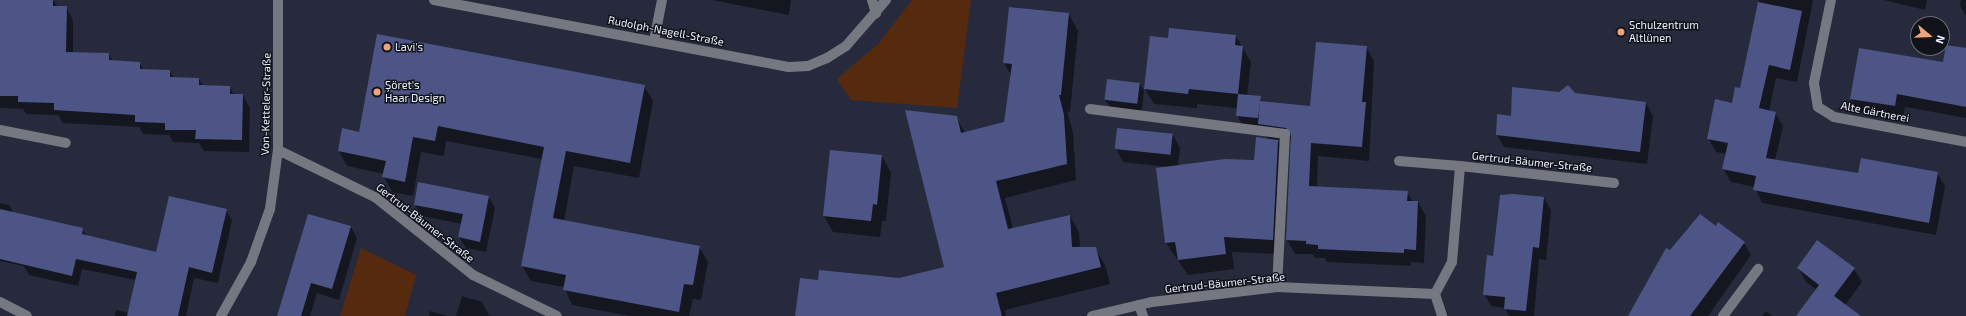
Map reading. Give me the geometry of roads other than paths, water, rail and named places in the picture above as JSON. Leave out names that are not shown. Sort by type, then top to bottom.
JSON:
[{"type":"street","name":"Von-Ketteler-Straße","points":[[221,316],[251,262],[263,234],[270,209],[278,150],[278,0]]},
{"type":"street","name":"Rudolph-Nagell-Straße","points":[[434,0],[790,67],[808,66],[827,58],[846,46],[886,0]]},
{"type":"street","points":[[654,41],[662,0]]},
{"type":"street","points":[[872,0],[876,13]]},
{"type":"street","name":"Alte Gärtnerei","points":[[1831,0],[1814,83],[1818,107],[1834,117],[1966,142]]},
{"type":"street","points":[[1090,109],[1285,134],[1277,287]]},
{"type":"street","points":[[0,130],[66,143]]},
{"type":"street","name":"Gertrud-Bäumer-Straße","points":[[278,150],[375,197],[473,275],[557,316]]},
{"type":"street","points":[[1399,161],[1460,166]]},
{"type":"street","name":"Gertrud-Bäumer-Straße","points":[[1092,316],[1139,304],[1277,287],[1435,294],[1452,262],[1460,166],[1614,183]]},
{"type":"street","points":[[1723,316],[1758,269]]},
{"type":"street","points":[[1435,294],[1442,316]]},
{"type":"street","points":[[0,302],[27,316]]},
{"type":"street","points":[[1139,304],[1143,316]]},
{"type":"place","name":"Schulzentrum Altlünen","points":[[1621,32]]},
{"type":"place","name":"Lavi's","points":[[387,47]]},
{"type":"place","name":"Şöret's Haar Design","points":[[377,92]]}]
